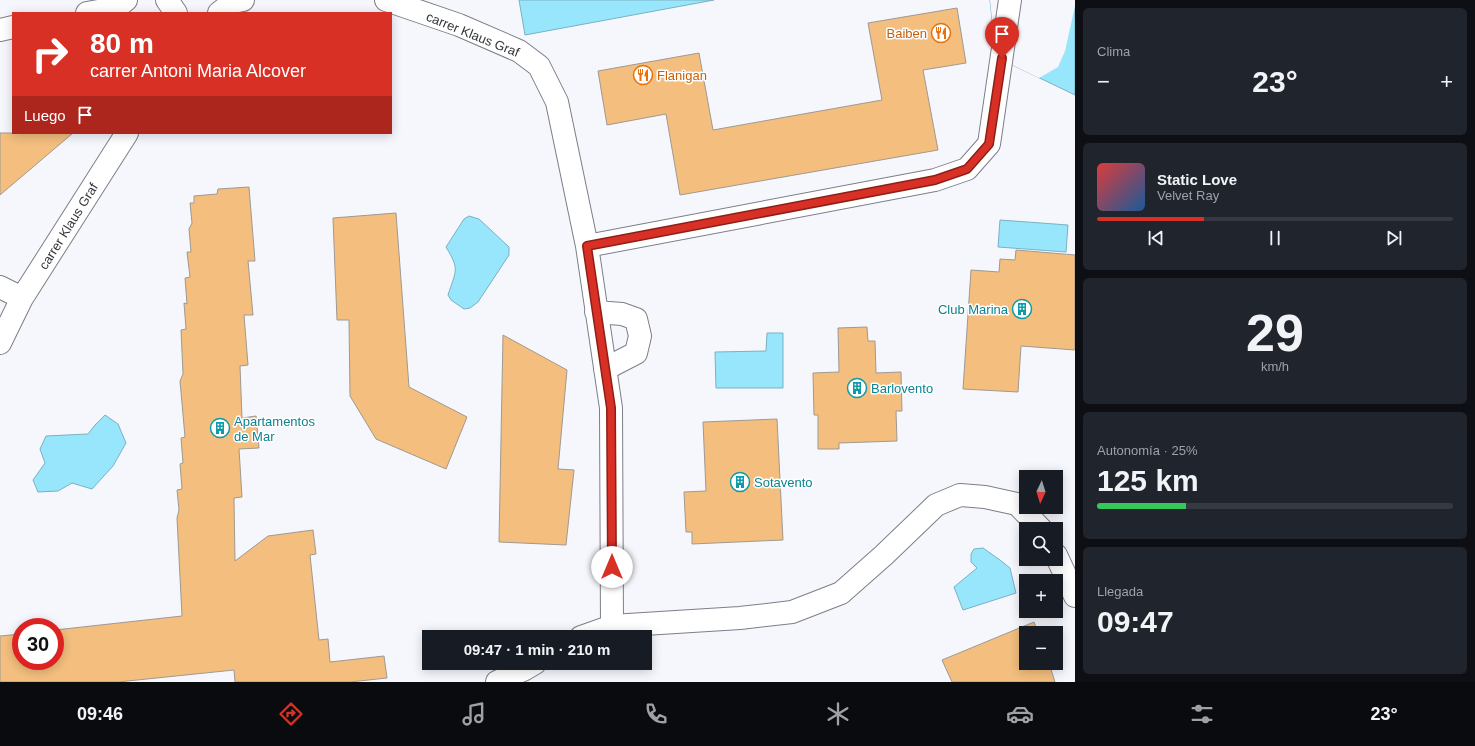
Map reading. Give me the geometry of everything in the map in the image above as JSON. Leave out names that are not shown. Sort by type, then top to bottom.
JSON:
[{"type":"street","points":[[93,12],[116,8],[126,0]]},
{"type":"street","points":[[167,0],[175,12]]},
{"type":"street","points":[[220,12],[233,2],[243,0]]},
{"type":"street","name":"carrer Klaus Graf","points":[[386,0],[459,25],[519,51],[539,66],[557,102],[587,246],[611,408],[612,626]]},
{"type":"street","points":[[587,246],[935,180],[967,169],[989,144],[1010,0]]},
{"type":"street","points":[[0,30],[12,27]]},
{"type":"street","name":"carrer Klaus Graf","points":[[0,343],[22,298],[126,134]]},
{"type":"street","points":[[0,287],[22,298]]},
{"type":"street","points":[[596,312],[622,314],[636,319],[640,336],[636,353],[605,369]]},
{"type":"street","points":[[601,630],[612,626],[740,618],[792,612],[841,593],[884,555],[936,505],[960,495],[985,497],[1017,504],[1034,522]]},
{"type":"street","points":[[1061,566],[1075,596]]},
{"type":"street","points":[[496,682],[523,670]]},
{"type":"water","points":[[519,0],[714,0],[525,35]]},
{"type":"water","points":[[990,0],[1075,0],[1075,95],[996,57]]},
{"type":"water","points":[[469,216],[479,219],[509,247],[509,255],[478,302],[470,308],[464,309],[451,300],[448,295],[455,275],[455,266],[446,247],[464,219]]},
{"type":"water","points":[[1000,220],[1068,225],[1066,252],[998,247]]},
{"type":"water","points":[[767,333],[783,333],[783,388],[716,388],[715,352],[766,351]]},
{"type":"water","points":[[105,415],[118,424],[126,443],[113,466],[92,489],[72,483],[58,491],[38,492],[33,480],[45,463],[40,449],[46,436],[88,434]]},
{"type":"water","points":[[983,548],[1010,568],[1016,593],[963,610],[954,587],[977,568],[971,562],[971,554],[974,549]]},
{"type":"pier","points":[[990,0],[1075,0],[1065,51],[1058,67],[1039,78],[996,57]]},
{"type":"building","points":[[957,8],[966,63],[923,70],[938,150],[680,195],[666,114],[607,125],[598,71],[699,53],[713,130],[882,100],[868,23]]},
{"type":"building","points":[[0,133],[72,134],[0,195]]},
{"type":"building","name":"Apartamentos de Mar","points":[[249,187],[255,261],[248,261],[253,315],[244,315],[248,365],[240,366],[242,418],[256,416],[259,448],[239,449],[242,497],[234,498],[235,561],[268,536],[313,530],[316,554],[310,555],[319,640],[328,639],[330,662],[384,656],[387,678],[350,682],[235,682],[234,670],[118,682],[0,682],[0,636],[12,635],[12,670],[64,670],[64,629],[182,616],[177,518],[179,510],[177,490],[182,489],[180,464],[183,463],[181,438],[185,437],[180,381],[183,374],[181,330],[186,329],[184,303],[187,304],[185,278],[190,277],[187,252],[191,252],[189,229],[192,223],[190,203],[194,203],[194,196],[217,194],[218,189]]},
{"type":"building","points":[[396,213],[409,387],[467,417],[446,469],[376,439],[350,396],[349,320],[337,320],[333,218]]},
{"type":"building","name":"Club Marina","points":[[1016,250],[1075,255],[1075,350],[1021,346],[1018,392],[963,389],[971,270],[999,272],[1000,259],[1015,260]]},
{"type":"building","name":"Barlovento","points":[[867,327],[868,341],[875,341],[876,373],[901,372],[902,411],[896,411],[897,441],[839,443],[839,449],[818,449],[818,415],[814,415],[813,373],[839,372],[838,328]]},
{"type":"building","points":[[503,335],[567,370],[558,469],[574,470],[566,545],[499,542]]},
{"type":"building","name":"Sotavento","points":[[777,419],[783,540],[692,544],[692,532],[686,532],[684,492],[706,491],[703,422]]},
{"type":"building","points":[[1034,622],[1035,626],[1024,626]]},
{"type":"building","points":[[1019,628],[1019,670],[1051,670],[1055,682],[952,682],[942,660]]},
{"type":"place","name":"Baiben","points":[[941,33]]},
{"type":"place","name":"Flanigan","points":[[643,75]]},
{"type":"place","name":"Club Marina","points":[[1022,309]]},
{"type":"place","name":"Barlovento","points":[[857,388]]},
{"type":"place","name":"Apartamentos de Mar","points":[[220,428]]},
{"type":"place","name":"Sotavento","points":[[740,482]]},
{"type":"route","points":[[612,567],[611,408],[587,246],[935,180],[967,169],[989,144],[1002,58]]}]
